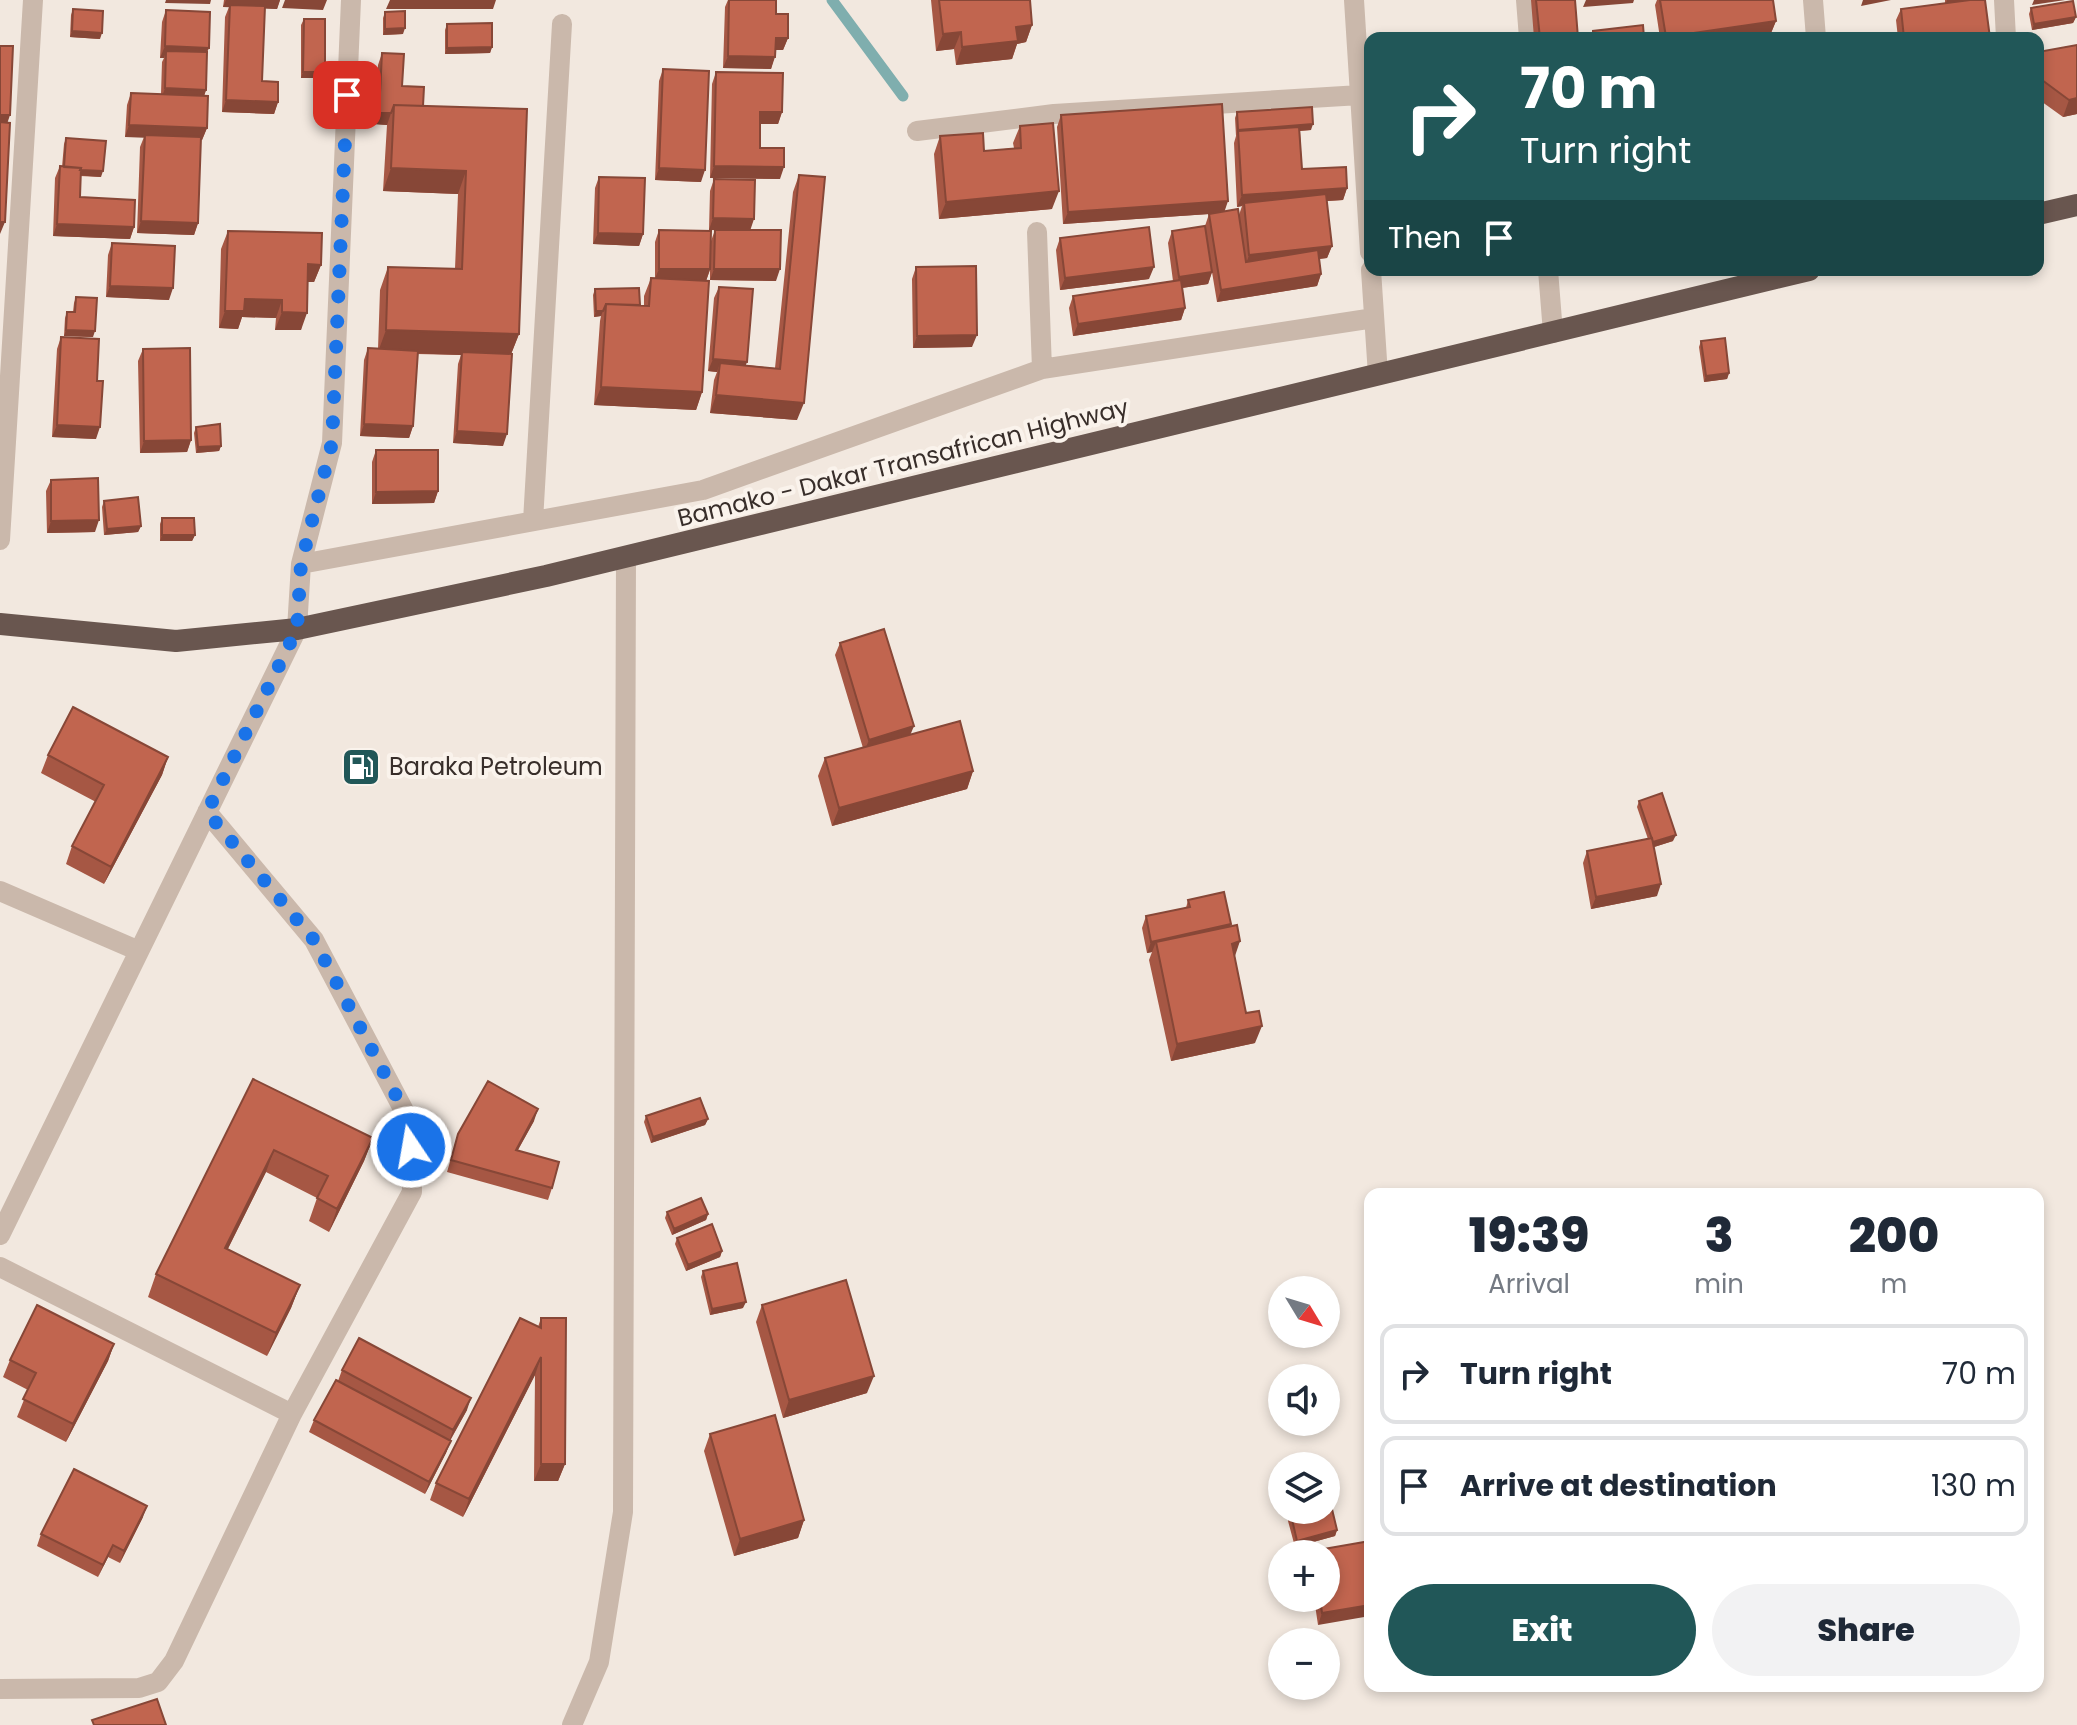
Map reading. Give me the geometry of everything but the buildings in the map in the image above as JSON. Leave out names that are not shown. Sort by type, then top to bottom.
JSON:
[{"type":"highway","points":[[2044,213],[2077,205]]},
{"type":"highway","name":"Bamako - Dakar Transafrican Highway","points":[[0,624],[176,641],[297,629],[546,576],[1785,276]]},
{"type":"street","points":[[0,540],[5,390],[33,0]]},
{"type":"street","points":[[0,1235],[297,629],[301,564],[332,443],[351,0]]},
{"type":"street","points":[[1354,0],[1364,158]]},
{"type":"street","points":[[1526,0],[1529,32]]},
{"type":"street","points":[[1813,0],[1816,32]]},
{"type":"street","points":[[2004,0],[2006,32]]},
{"type":"street","points":[[533,521],[562,24]]},
{"type":"street","points":[[917,131],[1054,114],[1360,95]]},
{"type":"street","points":[[1037,232],[1042,369]]},
{"type":"street","points":[[1371,276],[1378,375]]},
{"type":"street","points":[[1548,276],[1553,333]]},
{"type":"street","points":[[301,564],[703,490],[1042,369],[1374,318]]},
{"type":"street","points":[[572,1725],[599,1662],[623,1512],[626,557]]},
{"type":"street","points":[[0,1689],[139,1688],[158,1682],[174,1661],[292,1414],[412,1192],[411,1124],[314,940],[207,812]]},
{"type":"street","points":[[0,891],[139,951]]},
{"type":"street","points":[[0,1267],[292,1414]]},
{"type":"waterway","points":[[832,0],[903,96]]},
{"type":"place","name":"Baraka Petroleum","points":[[361,767]]},
{"type":"route","points":[[347,95],[332,443],[301,564],[297,629],[207,812],[314,940],[411,1124],[411,1147]]}]
